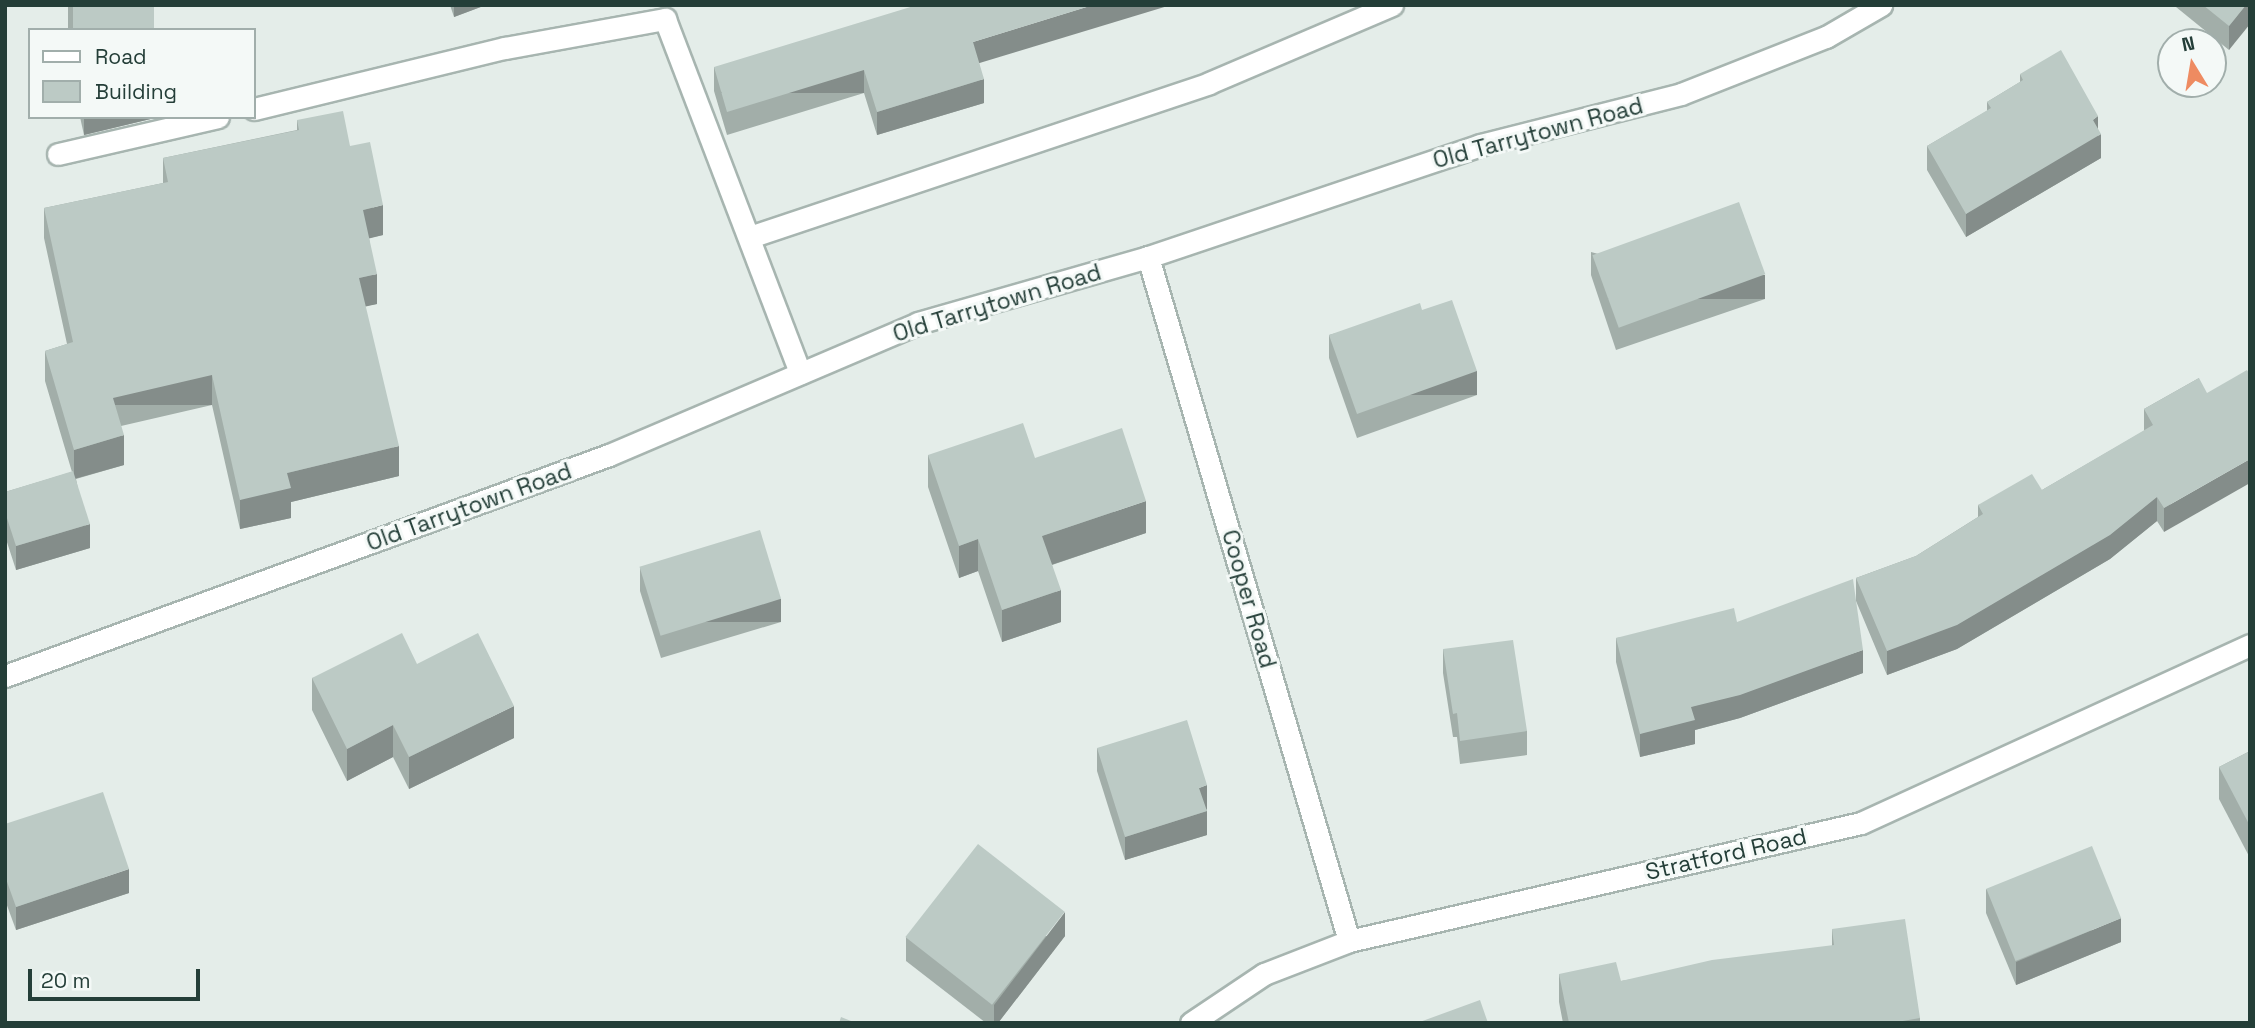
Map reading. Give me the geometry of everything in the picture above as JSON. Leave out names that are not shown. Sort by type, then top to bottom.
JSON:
[{"type":"street","points":[[750,237],[1209,83],[1392,5]]},
{"type":"street","name":"Old Tarrytown Road","points":[[5,676],[596,460],[918,323],[1148,257],[1480,145],[1681,94],[1826,37],[1881,5]]},
{"type":"street","points":[[256,108],[663,12],[800,373]]},
{"type":"street","points":[[58,154],[209,119]]},
{"type":"street","name":"Cooper Road","points":[[1148,257],[1349,941]]},
{"type":"street","name":"Stratford Road","points":[[1191,1023],[1264,974],[1349,941],[1861,823],[2250,645]]},
{"type":"building","points":[[73,5],[154,5],[154,28],[73,28]]},
{"type":"building","points":[[917,5],[1093,5],[973,42],[984,79],[877,112],[864,70],[727,112],[714,67]]},
{"type":"building","points":[[2203,5],[2246,5],[2229,26]]},
{"type":"building","points":[[2061,50],[2098,116],[2093,120],[2101,134],[1966,214],[1927,146],[1991,108],[1987,102],[2023,80],[2020,74]]},
{"type":"building","points":[[343,111],[350,146],[370,142],[383,205],[363,210],[377,274],[359,278],[399,446],[287,473],[291,488],[240,500],[212,375],[113,398],[124,435],[74,450],[45,351],[73,342],[44,208],[168,182],[163,158],[299,130],[297,120]]},
{"type":"building","points":[[1739,202],[1765,274],[1619,328],[1592,255]]},
{"type":"building","points":[[1452,300],[1477,371],[1357,414],[1329,335],[1420,303],[1422,310]]},
{"type":"building","points":[[2247,370],[2250,375],[2250,459],[2164,508],[2157,497],[2110,535],[1957,625],[1887,651],[1856,578],[1916,556],[1983,514],[1978,505],[2032,474],[2042,490],[2153,425],[2144,409],[2199,378],[2207,393]]},
{"type":"building","points":[[1023,423],[1035,458],[1122,428],[1146,501],[1042,536],[1061,590],[1002,610],[978,539],[959,546],[928,455]]},
{"type":"building","points":[[73,471],[90,524],[16,546],[5,512],[5,492]]},
{"type":"building","points":[[760,530],[781,599],[661,636],[640,567]]},
{"type":"building","points":[[1853,579],[1863,650],[1740,695],[1691,707],[1695,720],[1640,734],[1616,638],[1734,608],[1737,622]]},
{"type":"building","points":[[402,633],[417,664],[478,633],[514,706],[409,757],[393,725],[347,749],[312,678]]},
{"type":"building","points":[[1513,640],[1527,731],[1460,741],[1457,713],[1453,714],[1443,649]]},
{"type":"building","points":[[1187,720],[1207,785],[1199,788],[1207,811],[1125,837],[1097,748]]},
{"type":"building","points":[[2250,751],[2250,826],[2219,767]]},
{"type":"building","points":[[103,792],[129,869],[16,907],[5,876],[5,824]]},
{"type":"building","points":[[978,844],[1065,912],[992,1005],[905,937]]},
{"type":"building","points":[[2092,846],[2121,918],[2016,961],[1986,889]]},
{"type":"building","points":[[1905,919],[1920,1018],[1891,1023],[1569,1023],[1559,974],[1616,962],[1621,981],[1712,960],[1834,945],[1832,929]]},
{"type":"building","points":[[1480,1000],[1488,1023],[1417,1023]]},
{"type":"building","points":[[841,1017],[856,1023],[839,1023]]}]
